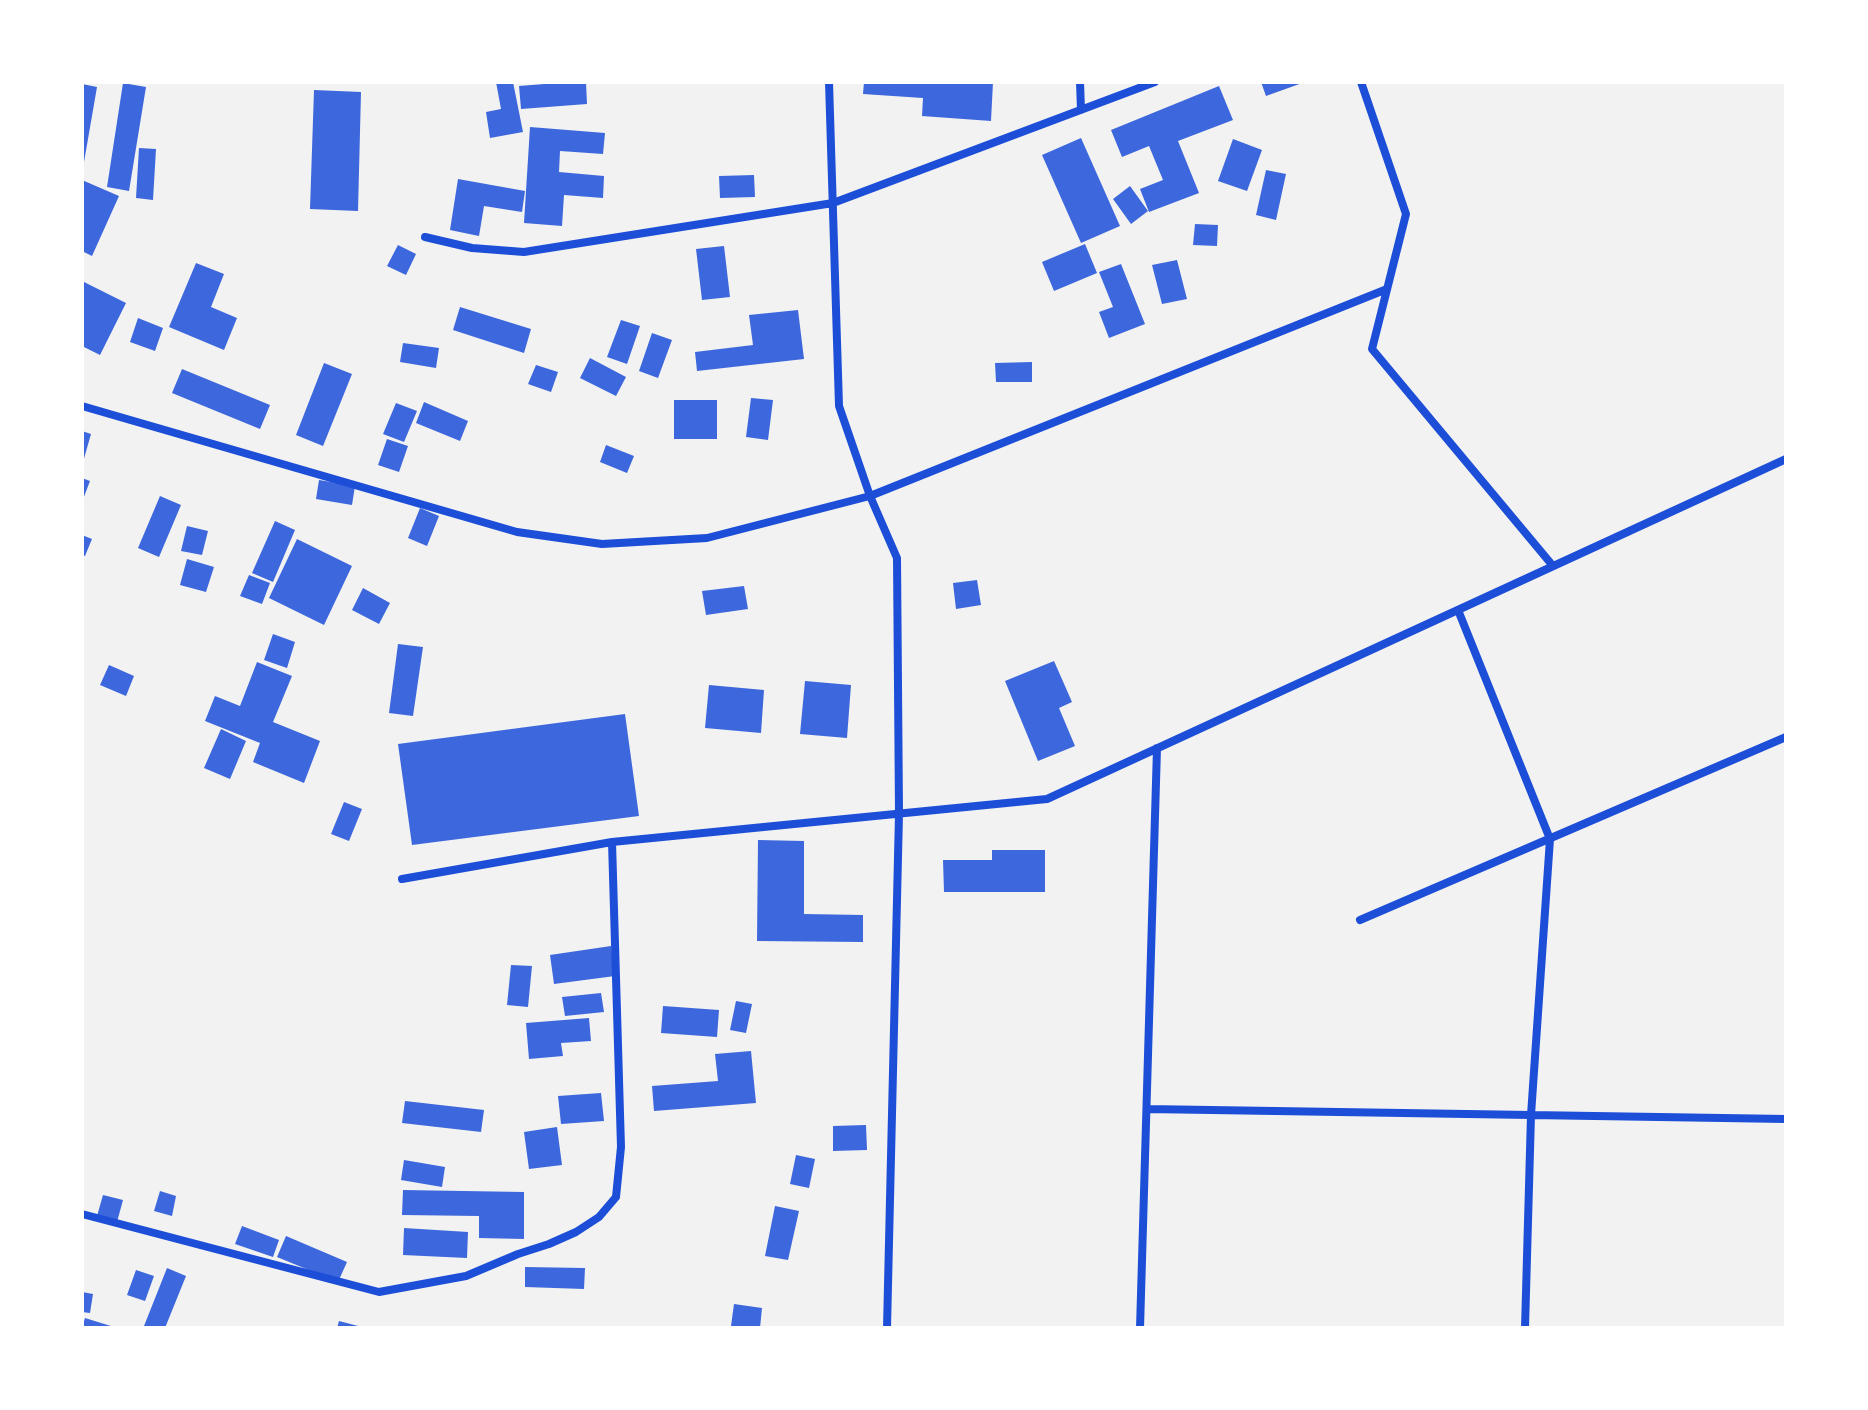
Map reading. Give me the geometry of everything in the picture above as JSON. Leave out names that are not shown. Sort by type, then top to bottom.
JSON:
[{"type":"street","points":[[829,82],[839,406],[870,496],[897,558],[899,814],[887,1328]]},
{"type":"street","points":[[1080,82],[1081,110]]},
{"type":"street","points":[[425,237],[472,248],[524,252],[833,203],[1155,82]]},
{"type":"street","points":[[1361,82],[1406,214],[1372,349],[1553,566]]},
{"type":"street","points":[[82,406],[517,532],[602,544],[707,538],[870,496],[1387,289]]},
{"type":"street","points":[[402,879],[612,842],[1047,799],[1786,459]]},
{"type":"street","points":[[1458,610],[1550,839],[1531,1115],[1525,1328]]},
{"type":"street","points":[[1360,920],[1786,737]]},
{"type":"street","points":[[1140,1328],[1157,748]]},
{"type":"street","points":[[82,1214],[379,1292],[466,1276],[563,1238],[599,1217],[616,1197],[621,1147],[612,842]]},
{"type":"street","points":[[1147,1109],[1786,1119]]},
{"type":"building","points":[[496,82],[513,82],[523,132],[490,138],[486,112],[501,109]]},
{"type":"building","points":[[586,82],[587,104],[521,109],[519,86]]},
{"type":"building","points":[[864,82],[993,82],[991,121],[922,116],[923,98],[863,94]]},
{"type":"building","points":[[1261,82],[1305,82],[1266,96]]},
{"type":"building","points":[[123,83],[146,87],[129,191],[107,187]]},
{"type":"building","points":[[82,84],[97,87],[84,162],[82,162]]},
{"type":"building","points":[[1219,86],[1233,120],[1178,141],[1199,193],[1149,212],[1140,189],[1163,180],[1149,146],[1122,157],[1111,130]]},
{"type":"building","points":[[314,90],[361,92],[358,211],[310,209]]},
{"type":"building","points":[[530,127],[605,133],[603,154],[560,151],[559,172],[604,176],[603,198],[564,195],[562,226],[524,223]]},
{"type":"building","points":[[1081,138],[1120,226],[1081,243],[1042,155]]},
{"type":"building","points":[[1233,139],[1262,150],[1247,191],[1218,181]]},
{"type":"building","points":[[139,148],[156,149],[153,200],[136,198]]},
{"type":"building","points":[[1266,170],[1286,174],[1276,220],[1256,215]]},
{"type":"building","points":[[754,175],[755,197],[720,198],[719,176]]},
{"type":"building","points":[[458,179],[525,191],[522,212],[484,206],[479,236],[450,230]]},
{"type":"building","points":[[82,180],[119,196],[92,256],[82,251]]},
{"type":"building","points":[[1130,186],[1148,211],[1131,224],[1113,199]]},
{"type":"building","points":[[1195,224],[1218,225],[1217,246],[1193,245]]},
{"type":"building","points":[[1085,244],[1097,273],[1054,291],[1042,262]]},
{"type":"building","points":[[398,245],[416,254],[406,275],[387,266]]},
{"type":"building","points":[[724,246],[730,297],[702,300],[696,249]]},
{"type":"building","points":[[1177,260],[1187,299],[1162,304],[1152,265]]},
{"type":"building","points":[[196,263],[224,274],[211,307],[237,318],[224,350],[169,327]]},
{"type":"building","points":[[1121,264],[1145,324],[1109,338],[1099,312],[1113,307],[1099,272]]},
{"type":"building","points":[[82,281],[126,303],[100,355],[82,346]]},
{"type":"building","points":[[460,307],[531,329],[524,353],[453,330]]},
{"type":"building","points":[[798,310],[804,359],[697,371],[695,352],[753,345],[749,315]]},
{"type":"building","points":[[138,318],[163,328],[155,351],[130,342]]},
{"type":"building","points":[[621,320],[640,326],[627,364],[607,357]]},
{"type":"building","points":[[652,333],[672,340],[658,378],[639,371]]},
{"type":"building","points":[[403,343],[439,348],[436,368],[400,362]]},
{"type":"building","points":[[590,358],[626,377],[616,396],[580,378]]},
{"type":"building","points":[[1032,362],[1032,382],[996,382],[995,363]]},
{"type":"building","points":[[324,363],[352,374],[323,446],[296,435]]},
{"type":"building","points":[[536,365],[558,372],[551,392],[528,384]]},
{"type":"building","points":[[182,369],[270,405],[260,429],[172,393]]},
{"type":"building","points":[[751,398],[773,400],[768,440],[746,437]]},
{"type":"building","points":[[674,400],[717,400],[717,439],[674,439]]},
{"type":"building","points":[[424,402],[468,421],[460,441],[416,423]]},
{"type":"building","points":[[396,403],[417,411],[404,442],[383,434]]},
{"type":"building","points":[[82,431],[91,434],[83,462],[82,462]]},
{"type":"building","points":[[387,439],[408,446],[399,472],[378,465]]},
{"type":"building","points":[[606,445],[634,456],[627,473],[600,462]]},
{"type":"building","points":[[82,478],[90,481],[82,502]]},
{"type":"building","points":[[319,480],[355,486],[352,505],[316,499]]},
{"type":"building","points":[[160,496],[181,505],[159,557],[138,548]]},
{"type":"building","points":[[420,508],[439,516],[427,546],[408,538]]},
{"type":"building","points":[[275,521],[295,530],[273,582],[252,573]]},
{"type":"building","points":[[187,526],[208,531],[202,555],[181,551]]},
{"type":"building","points":[[82,535],[92,539],[85,556],[82,555]]},
{"type":"building","points":[[297,539],[352,566],[324,625],[269,598]]},
{"type":"building","points":[[187,559],[214,567],[206,592],[180,585]]},
{"type":"building","points":[[249,575],[270,583],[262,604],[240,596]]},
{"type":"building","points":[[977,580],[981,605],[956,609],[953,583]]},
{"type":"building","points":[[744,586],[748,609],[706,615],[702,591]]},
{"type":"building","points":[[363,588],[390,603],[379,624],[352,610]]},
{"type":"building","points":[[273,634],[295,642],[287,668],[264,660]]},
{"type":"building","points":[[398,644],[423,647],[413,716],[389,713]]},
{"type":"building","points":[[1054,661],[1072,702],[1059,708],[1075,746],[1038,761],[1005,681]]},
{"type":"building","points":[[257,662],[292,676],[273,722],[320,741],[304,783],[253,762],[260,743],[205,721],[215,696],[240,706]]},
{"type":"building","points":[[109,665],[134,676],[126,696],[100,685]]},
{"type":"building","points":[[805,681],[851,685],[847,738],[800,734]]},
{"type":"building","points":[[709,685],[764,690],[761,733],[705,728]]},
{"type":"building","points":[[625,714],[639,816],[412,845],[398,744]]},
{"type":"building","points":[[221,729],[246,741],[230,779],[204,768]]},
{"type":"building","points":[[344,802],[362,809],[349,841],[331,834]]},
{"type":"building","points":[[758,840],[804,841],[804,914],[863,915],[863,942],[757,941]]},
{"type":"building","points":[[992,850],[1045,850],[1045,892],[944,892],[943,860],[992,860]]},
{"type":"building","points":[[611,946],[615,976],[554,984],[550,955]]},
{"type":"building","points":[[511,965],[532,966],[528,1007],[507,1005]]},
{"type":"building","points":[[601,993],[604,1012],[565,1016],[562,997]]},
{"type":"building","points":[[736,1001],[752,1004],[746,1033],[730,1030]]},
{"type":"building","points":[[663,1006],[719,1010],[717,1037],[661,1033]]},
{"type":"building","points":[[589,1018],[591,1041],[561,1043],[563,1056],[529,1059],[526,1023]]},
{"type":"building","points":[[751,1051],[756,1103],[654,1111],[652,1086],[718,1081],[715,1054]]},
{"type":"building","points":[[601,1093],[604,1121],[561,1124],[558,1096]]},
{"type":"building","points":[[405,1101],[484,1110],[481,1132],[402,1123]]},
{"type":"building","points":[[866,1125],[867,1150],[833,1151],[833,1126]]},
{"type":"building","points":[[557,1127],[562,1165],[529,1169],[524,1132]]},
{"type":"building","points":[[796,1155],[815,1159],[809,1188],[790,1184]]},
{"type":"building","points":[[404,1160],[445,1167],[442,1187],[401,1180]]},
{"type":"building","points":[[403,1190],[524,1192],[524,1239],[479,1238],[479,1216],[402,1215]]},
{"type":"building","points":[[160,1191],[176,1196],[172,1216],[154,1211]]},
{"type":"building","points":[[103,1195],[123,1200],[117,1222],[97,1216]]},
{"type":"building","points":[[775,1206],[799,1211],[788,1260],[765,1256]]},
{"type":"building","points":[[242,1226],[279,1240],[273,1257],[235,1244]]},
{"type":"building","points":[[404,1228],[468,1232],[467,1258],[403,1255]]},
{"type":"building","points":[[286,1236],[347,1262],[338,1282],[277,1257]]},
{"type":"building","points":[[525,1267],[585,1268],[584,1289],[525,1287]]},
{"type":"building","points":[[167,1268],[186,1276],[165,1328],[148,1328],[144,1326]]},
{"type":"building","points":[[136,1270],[154,1276],[145,1301],[127,1295]]},
{"type":"building","points":[[82,1292],[93,1294],[90,1313],[82,1312]]},
{"type":"building","points":[[734,1304],[762,1308],[760,1328],[731,1326]]},
{"type":"building","points":[[85,1318],[114,1327],[114,1328],[82,1328]]},
{"type":"building","points":[[339,1321],[362,1327],[362,1328],[337,1328]]}]
